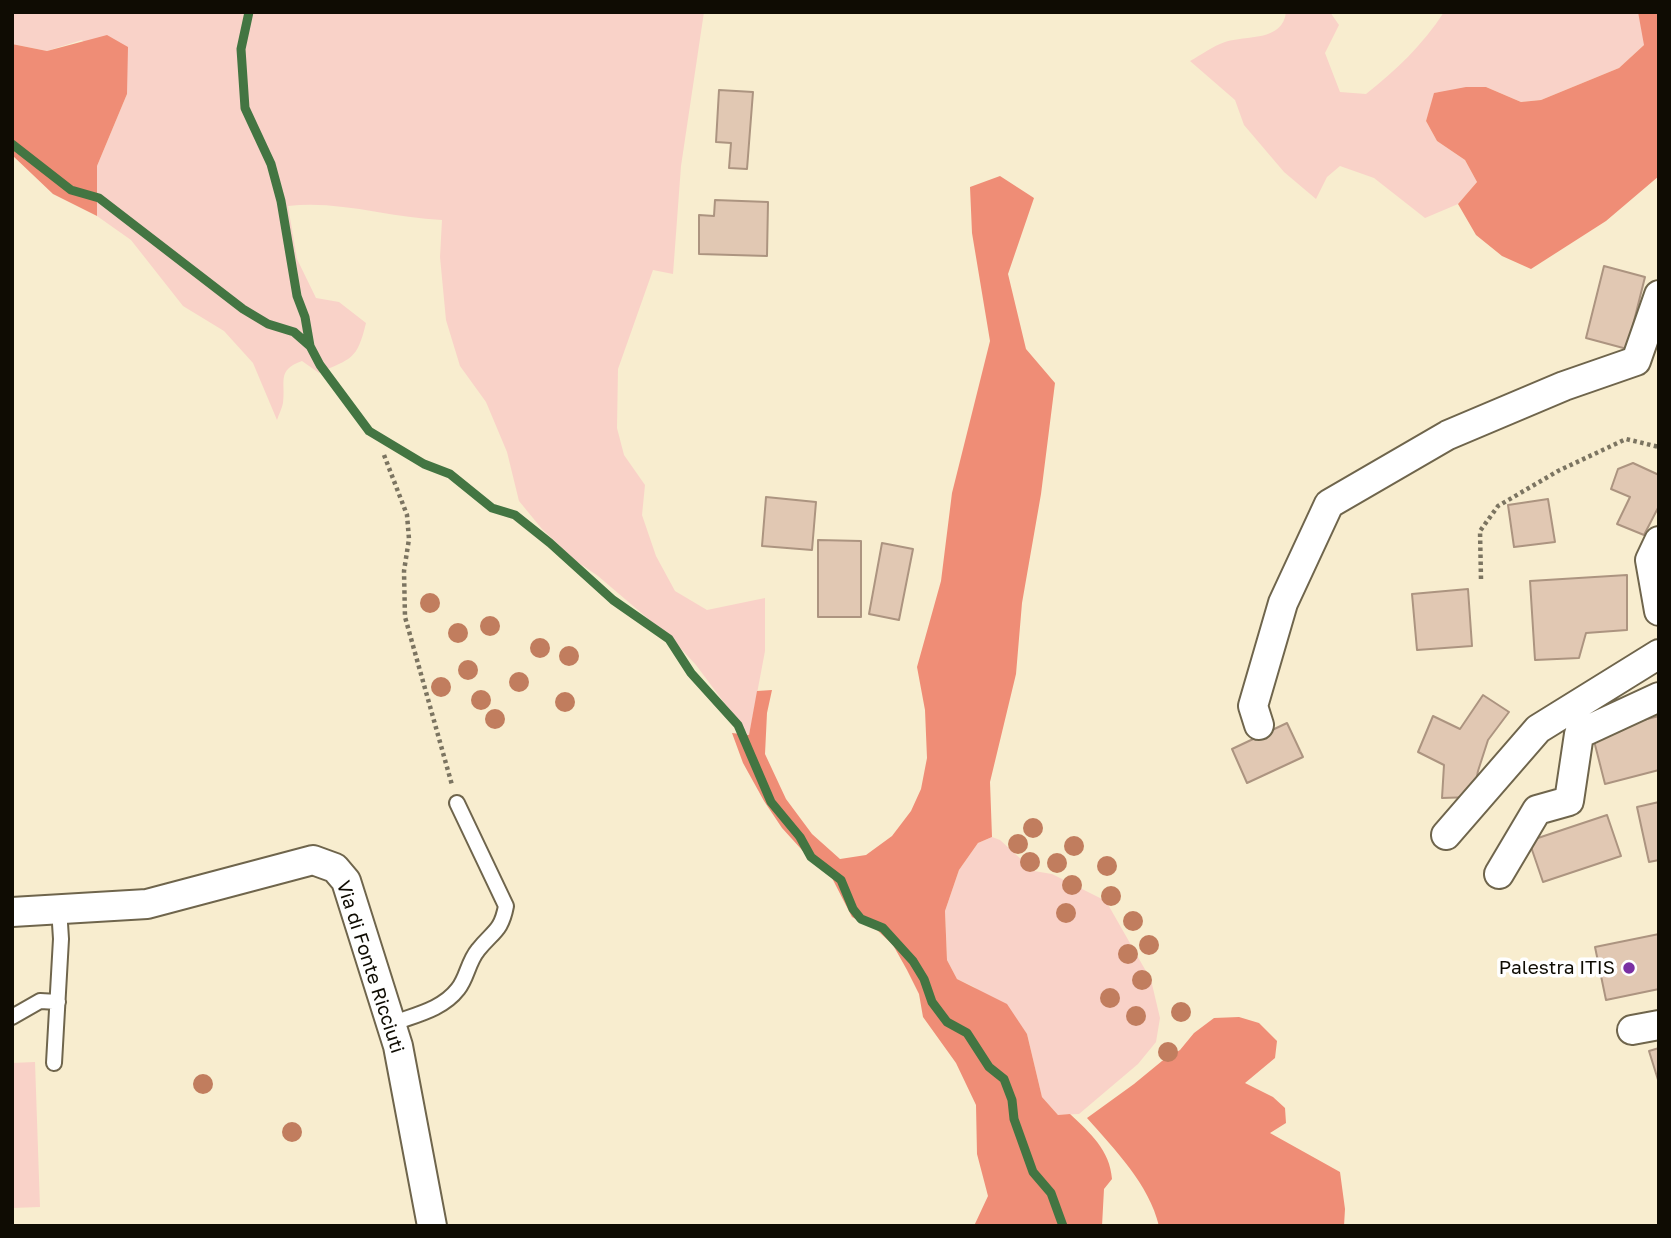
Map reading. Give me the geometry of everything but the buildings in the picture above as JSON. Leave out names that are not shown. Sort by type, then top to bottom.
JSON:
[{"type":"street","points":[[1259,725],[1253,706],[1283,603],[1329,504],[1448,435],[1564,386],[1636,361],[1659,295]]},
{"type":"street","points":[[1659,541],[1650,560],[1659,611]]},
{"type":"street","points":[[1446,835],[1538,729],[1659,654]]},
{"type":"street","points":[[1499,874],[1537,810],[1569,802],[1579,734],[1659,698]]},
{"type":"street","name":"Via di Fonte Ricciuti","points":[[12,912],[147,904],[313,860],[335,868],[346,881],[398,1046],[432,1226]]},
{"type":"lane","points":[[391,1024],[438,1007],[459,988],[477,951],[503,924],[506,906],[457,803]]},
{"type":"lane","points":[[54,1063],[61,939],[59,908]]},
{"type":"lane","points":[[12,1017],[40,1001],[58,1002]]},
{"type":"path","points":[[1481,579],[1480,531],[1497,506],[1558,471],[1626,439],[1659,447]]},
{"type":"path","points":[[384,455],[407,515],[409,539],[404,571],[405,617],[457,803]]},
{"type":"shaded area","points":[[12,12],[704,12],[681,166],[673,274],[653,270],[618,369],[617,428],[624,455],[645,485],[642,515],[656,556],[675,591],[707,610],[765,598],[765,651],[749,736],[696,665],[673,640],[598,576],[576,561],[542,529],[519,501],[507,452],[486,402],[460,366],[446,320],[440,257],[442,220],[327,205],[288,206],[297,259],[316,298],[339,302],[366,323],[360,344],[346,360],[319,373],[302,361],[288,368],[284,377],[283,403],[277,420],[253,363],[224,331],[183,306],[131,240],[97,216],[97,166],[127,94],[82,40],[47,51],[12,44]]},
{"type":"shaded area","points":[[1286,12],[1330,12],[1339,25],[1325,53],[1340,92],[1366,94],[1408,56],[1444,12],[1638,12],[1645,44],[1619,68],[1541,100],[1521,102],[1486,87],[1435,93],[1426,121],[1437,141],[1465,160],[1477,182],[1458,204],[1425,218],[1374,178],[1340,166],[1327,177],[1316,199],[1284,172],[1244,125],[1235,100],[1190,61],[1225,42],[1271,33],[1283,22]]},
{"type":"shaded area","points":[[1638,12],[1659,12],[1659,176],[1606,221],[1531,269],[1502,256],[1476,235],[1458,204],[1477,182],[1465,160],[1437,141],[1426,121],[1434,93],[1466,87],[1486,87],[1521,102],[1541,100],[1619,68],[1644,45]]},
{"type":"shaded area","points":[[107,35],[128,47],[127,94],[97,166],[97,216],[53,194],[12,155],[12,44],[47,51]]},
{"type":"shaded area","points":[[1000,176],[1034,198],[1008,274],[1026,349],[1055,383],[1041,494],[1022,603],[1016,674],[990,782],[992,837],[978,843],[959,870],[945,911],[947,960],[957,979],[1007,1004],[1027,1034],[1042,1097],[1058,1115],[1070,1114],[1092,1135],[1103,1151],[1112,1179],[1104,1189],[1102,1226],[974,1226],[988,1196],[977,1154],[976,1105],[956,1063],[923,1017],[919,994],[893,945],[876,929],[852,917],[832,878],[812,861],[782,828],[743,763],[732,733],[749,735],[757,691],[772,690],[767,713],[765,754],[786,799],[812,834],[840,859],[866,855],[892,836],[911,811],[921,789],[927,758],[925,710],[917,667],[941,581],[952,493],[990,341],[972,233],[970,187]]},
{"type":"shaded area","points":[[992,837],[1000,840],[1034,871],[1052,874],[1106,901],[1151,980],[1160,1018],[1156,1042],[1138,1064],[1079,1114],[1058,1115],[1042,1097],[1027,1034],[974,987],[957,979],[947,960],[945,911],[959,870],[978,843]]},
{"type":"shaded area","points":[[1239,1017],[1259,1023],[1277,1041],[1275,1058],[1245,1083],[1273,1097],[1285,1108],[1286,1123],[1270,1133],[1340,1172],[1345,1209],[1344,1226],[1159,1226],[1139,1182],[1087,1118],[1180,1050],[1194,1033],[1214,1018]]},
{"type":"shaded area","points":[[35,1062],[40,1207],[12,1208],[12,1063]]},
{"type":"waterway","points":[[249,12],[241,49],[245,108],[271,164],[281,201],[297,296],[305,317],[310,346]]},
{"type":"waterway","points":[[12,144],[71,190],[99,198],[243,309],[268,324],[294,332],[310,346],[320,365],[369,431],[424,464],[450,474],[492,508],[515,515],[613,600],[669,639],[691,673],[738,725],[771,802],[800,837],[811,857],[841,880],[853,909],[861,919],[883,928],[913,961],[924,979],[932,1002],[947,1022],[967,1033],[989,1067],[1004,1079],[1012,1100],[1014,1119],[1033,1172],[1051,1193],[1063,1226]]},
{"type":"place","name":"Palestra ITIS","points":[[1629,968]]}]
